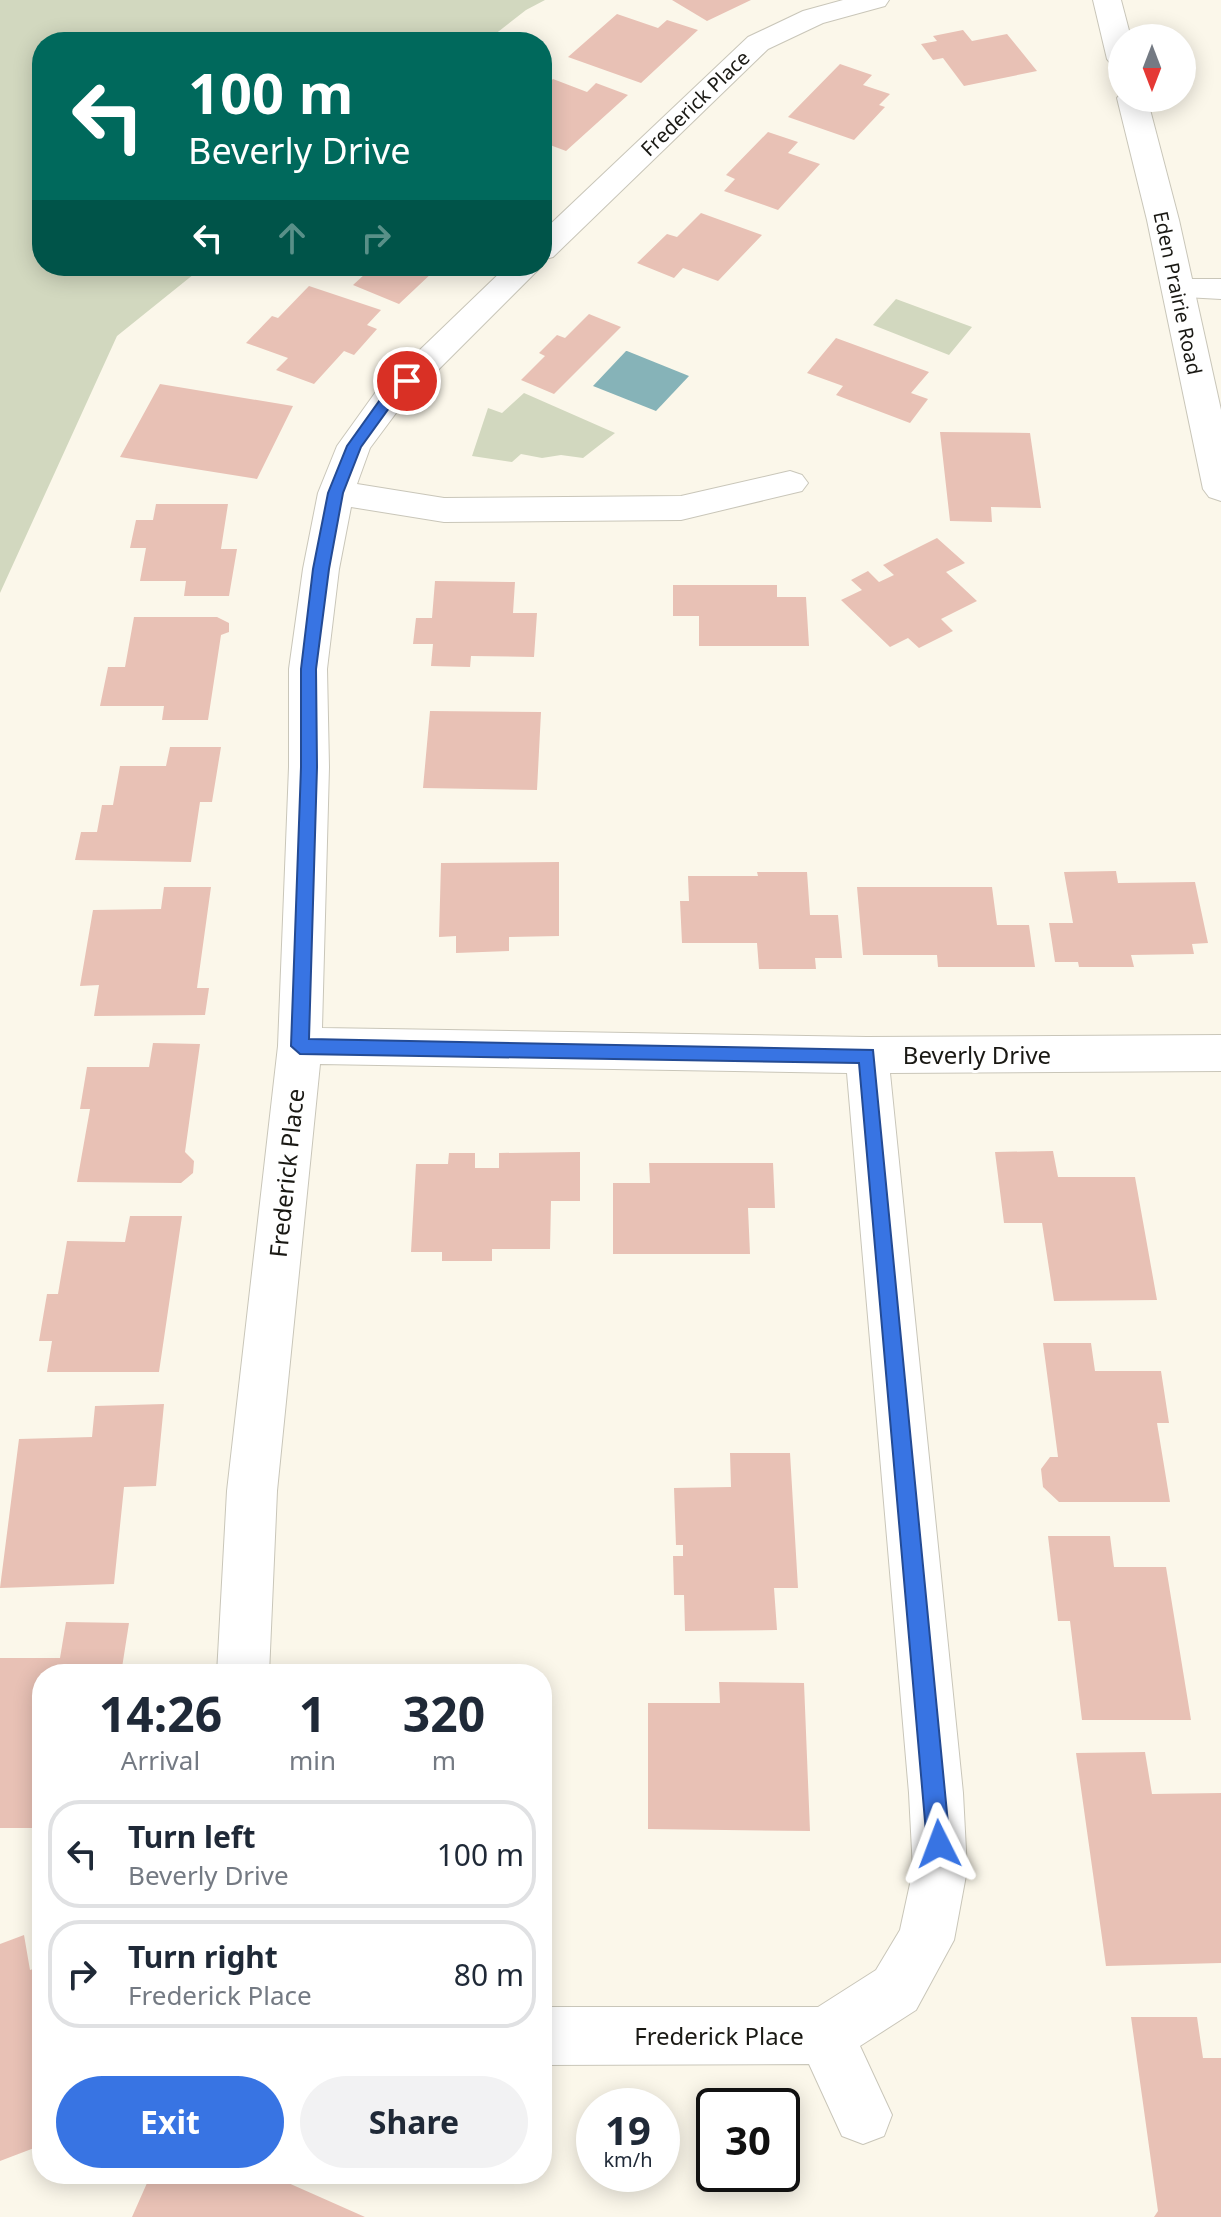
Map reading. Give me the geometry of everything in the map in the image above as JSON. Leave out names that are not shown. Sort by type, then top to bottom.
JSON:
[{"type":"street","name":"Frederick Place","points":[[552,240],[758,43],[813,17],[875,0]]},
{"type":"street","points":[[1107,0],[1113,24]]},
{"type":"street","name":"Eden Prairie Road","points":[[1135,112],[1221,489]]},
{"type":"street","name":"Frederick Place","points":[[243,1664],[252,1491],[300,1046],[309,767],[308,669],[321,569],[336,493],[354,446],[387,401],[516,276]]},
{"type":"street","points":[[1178,289],[1221,289]]},
{"type":"street","points":[[336,493],[444,510],[681,508],[790,483]]},
{"type":"street","name":"Beverly Drive","points":[[300,1046],[867,1055],[1221,1053]]},
{"type":"street","name":"Frederick Place","points":[[552,2036],[825,2035],[896,1990],[926,1940],[940,1870],[936,1793],[867,1055]]},
{"type":"street","points":[[825,2035],[863,2115]]},
{"type":"green space","points":[[0,0],[545,0],[498,32],[32,32],[32,276],[192,276],[117,336],[0,593]]},
{"type":"green space","points":[[896,299],[972,327],[949,355],[873,325]]},
{"type":"green space","points":[[524,393],[615,433],[583,458],[561,455],[542,458],[521,454],[512,462],[472,456],[488,408],[502,413]]},
{"type":"water","points":[[626,351],[689,376],[656,411],[593,386]]},
{"type":"building","points":[[672,0],[751,0],[707,21]]},
{"type":"building","points":[[617,14],[658,28],[667,20],[698,30],[641,83],[568,57]]},
{"type":"building","points":[[963,30],[972,41],[1007,34],[1037,71],[964,86],[943,58],[933,60],[921,44],[937,41],[933,36]]},
{"type":"building","points":[[840,64],[872,75],[863,85],[890,94],[879,105],[885,107],[854,140],[788,117]]},
{"type":"building","points":[[552,80],[587,92],[596,83],[628,95],[566,151],[552,146]]},
{"type":"building","points":[[768,132],[798,142],[788,153],[820,164],[778,210],[724,191],[735,179],[726,175]]},
{"type":"building","points":[[701,213],[762,235],[718,281],[683,268],[674,278],[637,263],[667,234],[677,237]]},
{"type":"building","points":[[363,276],[429,276],[399,304],[353,285]]},
{"type":"building","points":[[309,286],[381,310],[367,325],[377,329],[354,355],[344,351],[314,384],[276,370],[288,358],[246,343],[272,316],[278,318]]},
{"type":"building","points":[[589,314],[621,327],[554,394],[521,380],[545,356],[539,353],[557,335],[565,338]]},
{"type":"building","points":[[836,338],[929,372],[911,393],[928,399],[910,423],[836,395],[843,386],[807,373]]},
{"type":"building","points":[[160,384],[293,406],[257,479],[120,457]]},
{"type":"building","points":[[940,432],[1030,433],[1041,508],[991,507],[992,522],[950,521]]},
{"type":"building","points":[[156,504],[228,504],[221,549],[237,549],[229,596],[184,596],[186,581],[140,581],[146,548],[130,548],[136,520],[153,520]]},
{"type":"building","points":[[937,538],[965,563],[946,572],[977,601],[941,619],[953,631],[919,648],[908,638],[890,647],[841,600],[862,590],[851,580],[868,571],[879,582],[894,575],[883,565]]},
{"type":"building","points":[[435,581],[515,582],[513,613],[537,613],[534,657],[471,656],[470,667],[431,666],[433,644],[413,644],[416,618],[432,618]]},
{"type":"building","points":[[673,585],[777,585],[777,597],[806,597],[809,646],[699,646],[699,616],[673,616]]},
{"type":"building","points":[[134,617],[217,617],[229,623],[229,632],[221,635],[208,720],[162,720],[164,706],[100,706],[108,667],[125,667]]},
{"type":"building","points":[[430,711],[541,712],[537,790],[423,788]]},
{"type":"building","points":[[170,747],[221,747],[212,802],[200,802],[191,862],[75,860],[81,832],[97,832],[102,805],[113,805],[120,766],[166,766]]},
{"type":"building","points":[[559,862],[559,936],[509,937],[509,951],[456,953],[456,936],[439,937],[441,863]]},
{"type":"building","points":[[1116,871],[1118,883],[1195,882],[1208,943],[1192,944],[1194,954],[1131,955],[1134,967],[1079,967],[1078,962],[1055,962],[1049,923],[1073,923],[1064,872]]},
{"type":"building","points":[[757,872],[807,872],[810,915],[838,915],[842,958],[815,958],[816,969],[759,969],[757,943],[682,943],[680,901],[689,901],[688,876],[758,876]]},
{"type":"building","points":[[164,887],[211,887],[197,988],[209,988],[205,1015],[94,1016],[99,985],[80,986],[93,910],[161,909]]},
{"type":"building","points":[[857,887],[992,887],[997,925],[1029,925],[1035,967],[938,967],[937,955],[863,955]]},
{"type":"building","points":[[153,1043],[200,1044],[185,1152],[194,1161],[193,1173],[181,1183],[77,1182],[90,1109],[80,1109],[87,1067],[149,1067]]},
{"type":"building","points":[[1053,1151],[1058,1177],[1135,1177],[1157,1300],[1054,1301],[1042,1223],[1004,1223],[995,1152]]},
{"type":"building","points":[[580,1152],[580,1201],[551,1201],[550,1249],[492,1249],[492,1261],[442,1261],[442,1252],[411,1252],[416,1164],[448,1164],[449,1153],[475,1153],[475,1168],[499,1168],[499,1153]]},
{"type":"building","points":[[649,1163],[773,1163],[775,1208],[748,1208],[750,1254],[613,1254],[613,1183],[650,1183]]},
{"type":"building","points":[[130,1216],[182,1216],[159,1372],[47,1372],[52,1341],[39,1341],[47,1294],[58,1294],[67,1241],[125,1242]]},
{"type":"building","points":[[1043,1343],[1091,1343],[1095,1371],[1161,1371],[1169,1423],[1157,1423],[1170,1502],[1059,1502],[1043,1487],[1041,1469],[1050,1457],[1058,1457]]},
{"type":"building","points":[[164,1404],[156,1486],[124,1487],[114,1584],[0,1588],[19,1439],[92,1437],[95,1406]]},
{"type":"building","points":[[730,1453],[790,1453],[798,1588],[774,1588],[777,1630],[685,1631],[684,1595],[674,1595],[673,1556],[683,1556],[683,1545],[676,1545],[674,1488],[731,1487]]},
{"type":"building","points":[[1048,1536],[1110,1536],[1114,1567],[1166,1567],[1191,1720],[1082,1720],[1070,1621],[1058,1621]]},
{"type":"building","points":[[66,1622],[129,1623],[123,1664],[32,1664],[32,1828],[0,1828],[0,1658],[60,1658]]},
{"type":"building","points":[[719,1682],[804,1683],[810,1831],[648,1829],[648,1703],[720,1703]]},
{"type":"building","points":[[1145,1752],[1152,1794],[1221,1793],[1221,1963],[1106,1966],[1076,1753]]},
{"type":"building","points":[[24,1935],[32,1969],[32,2149],[0,2161],[0,1944]]},
{"type":"building","points":[[1131,2017],[1197,2017],[1203,2058],[1221,2058],[1221,2217],[1154,2217],[1158,2211]]},
{"type":"building","points":[[147,2184],[291,2184],[365,2217],[132,2217]]},
{"type":"route","points":[[407,381],[387,401],[354,446],[336,493],[321,569],[308,669],[309,767],[300,1046],[867,1055],[939,1844]]}]
